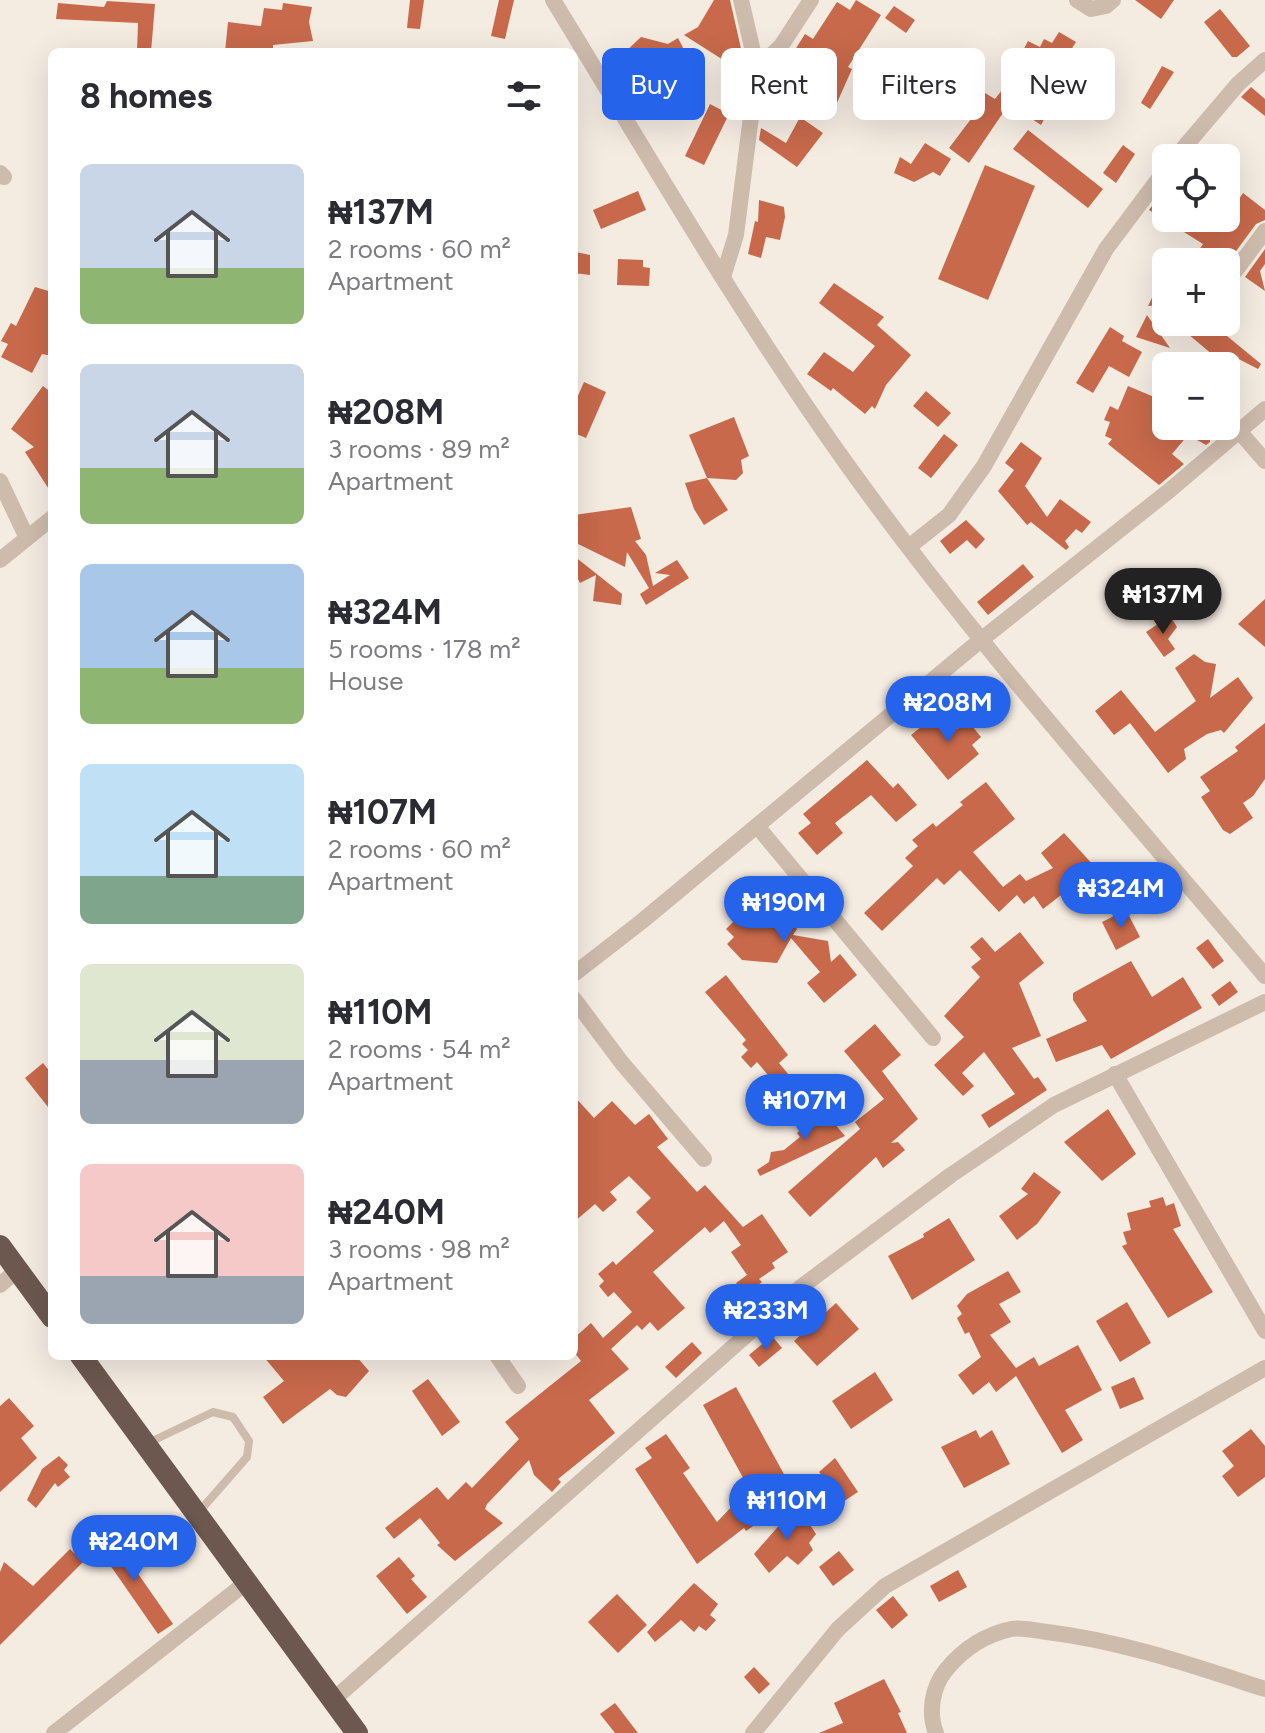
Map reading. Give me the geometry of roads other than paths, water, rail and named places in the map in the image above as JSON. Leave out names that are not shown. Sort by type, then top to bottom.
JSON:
[{"type":"highway","points":[[0,1246],[48,1312]]},
{"type":"highway","points":[[84,1360],[357,1733]]},
{"type":"street","points":[[553,0],[723,277],[846,463],[982,639],[1265,976]]},
{"type":"street","points":[[741,0],[752,48]]},
{"type":"street","points":[[779,48],[811,0]]},
{"type":"street","points":[[1077,0],[1091,9],[1106,6],[1113,0]]},
{"type":"street","points":[[1187,144],[1238,84],[1265,60]]},
{"type":"street","points":[[723,277],[736,235],[751,120]]},
{"type":"street","points":[[910,546],[949,515],[984,466],[1106,249],[1152,188]]},
{"type":"street","points":[[1240,265],[1265,231]]},
{"type":"street","points":[[1240,430],[1265,409]]},
{"type":"street","points":[[1240,432],[1265,461]]},
{"type":"street","points":[[578,971],[1228,440]]},
{"type":"street","points":[[0,481],[27,538]]},
{"type":"street","points":[[0,560],[48,521]]},
{"type":"street","points":[[757,826],[933,1038]]},
{"type":"street","points":[[333,1700],[801,1287],[951,1175],[1054,1105],[1265,1002]]},
{"type":"street","points":[[578,1004],[622,1063],[704,1159]]},
{"type":"street","points":[[1115,1074],[1265,1331]]},
{"type":"street","points":[[0,1285],[17,1270]]},
{"type":"street","points":[[500,1360],[518,1386]]},
{"type":"street","points":[[753,1733],[838,1629],[885,1586],[1265,1368]]},
{"type":"street","points":[[54,1733],[247,1582]]},
{"type":"street","points":[[936,1733],[931,1703],[939,1678],[958,1655],[983,1638],[1014,1629],[1078,1636],[1161,1657],[1265,1689]]},
{"type":"lane","points":[[146,1444],[213,1412],[233,1417],[249,1441],[247,1457],[197,1514]]}]
